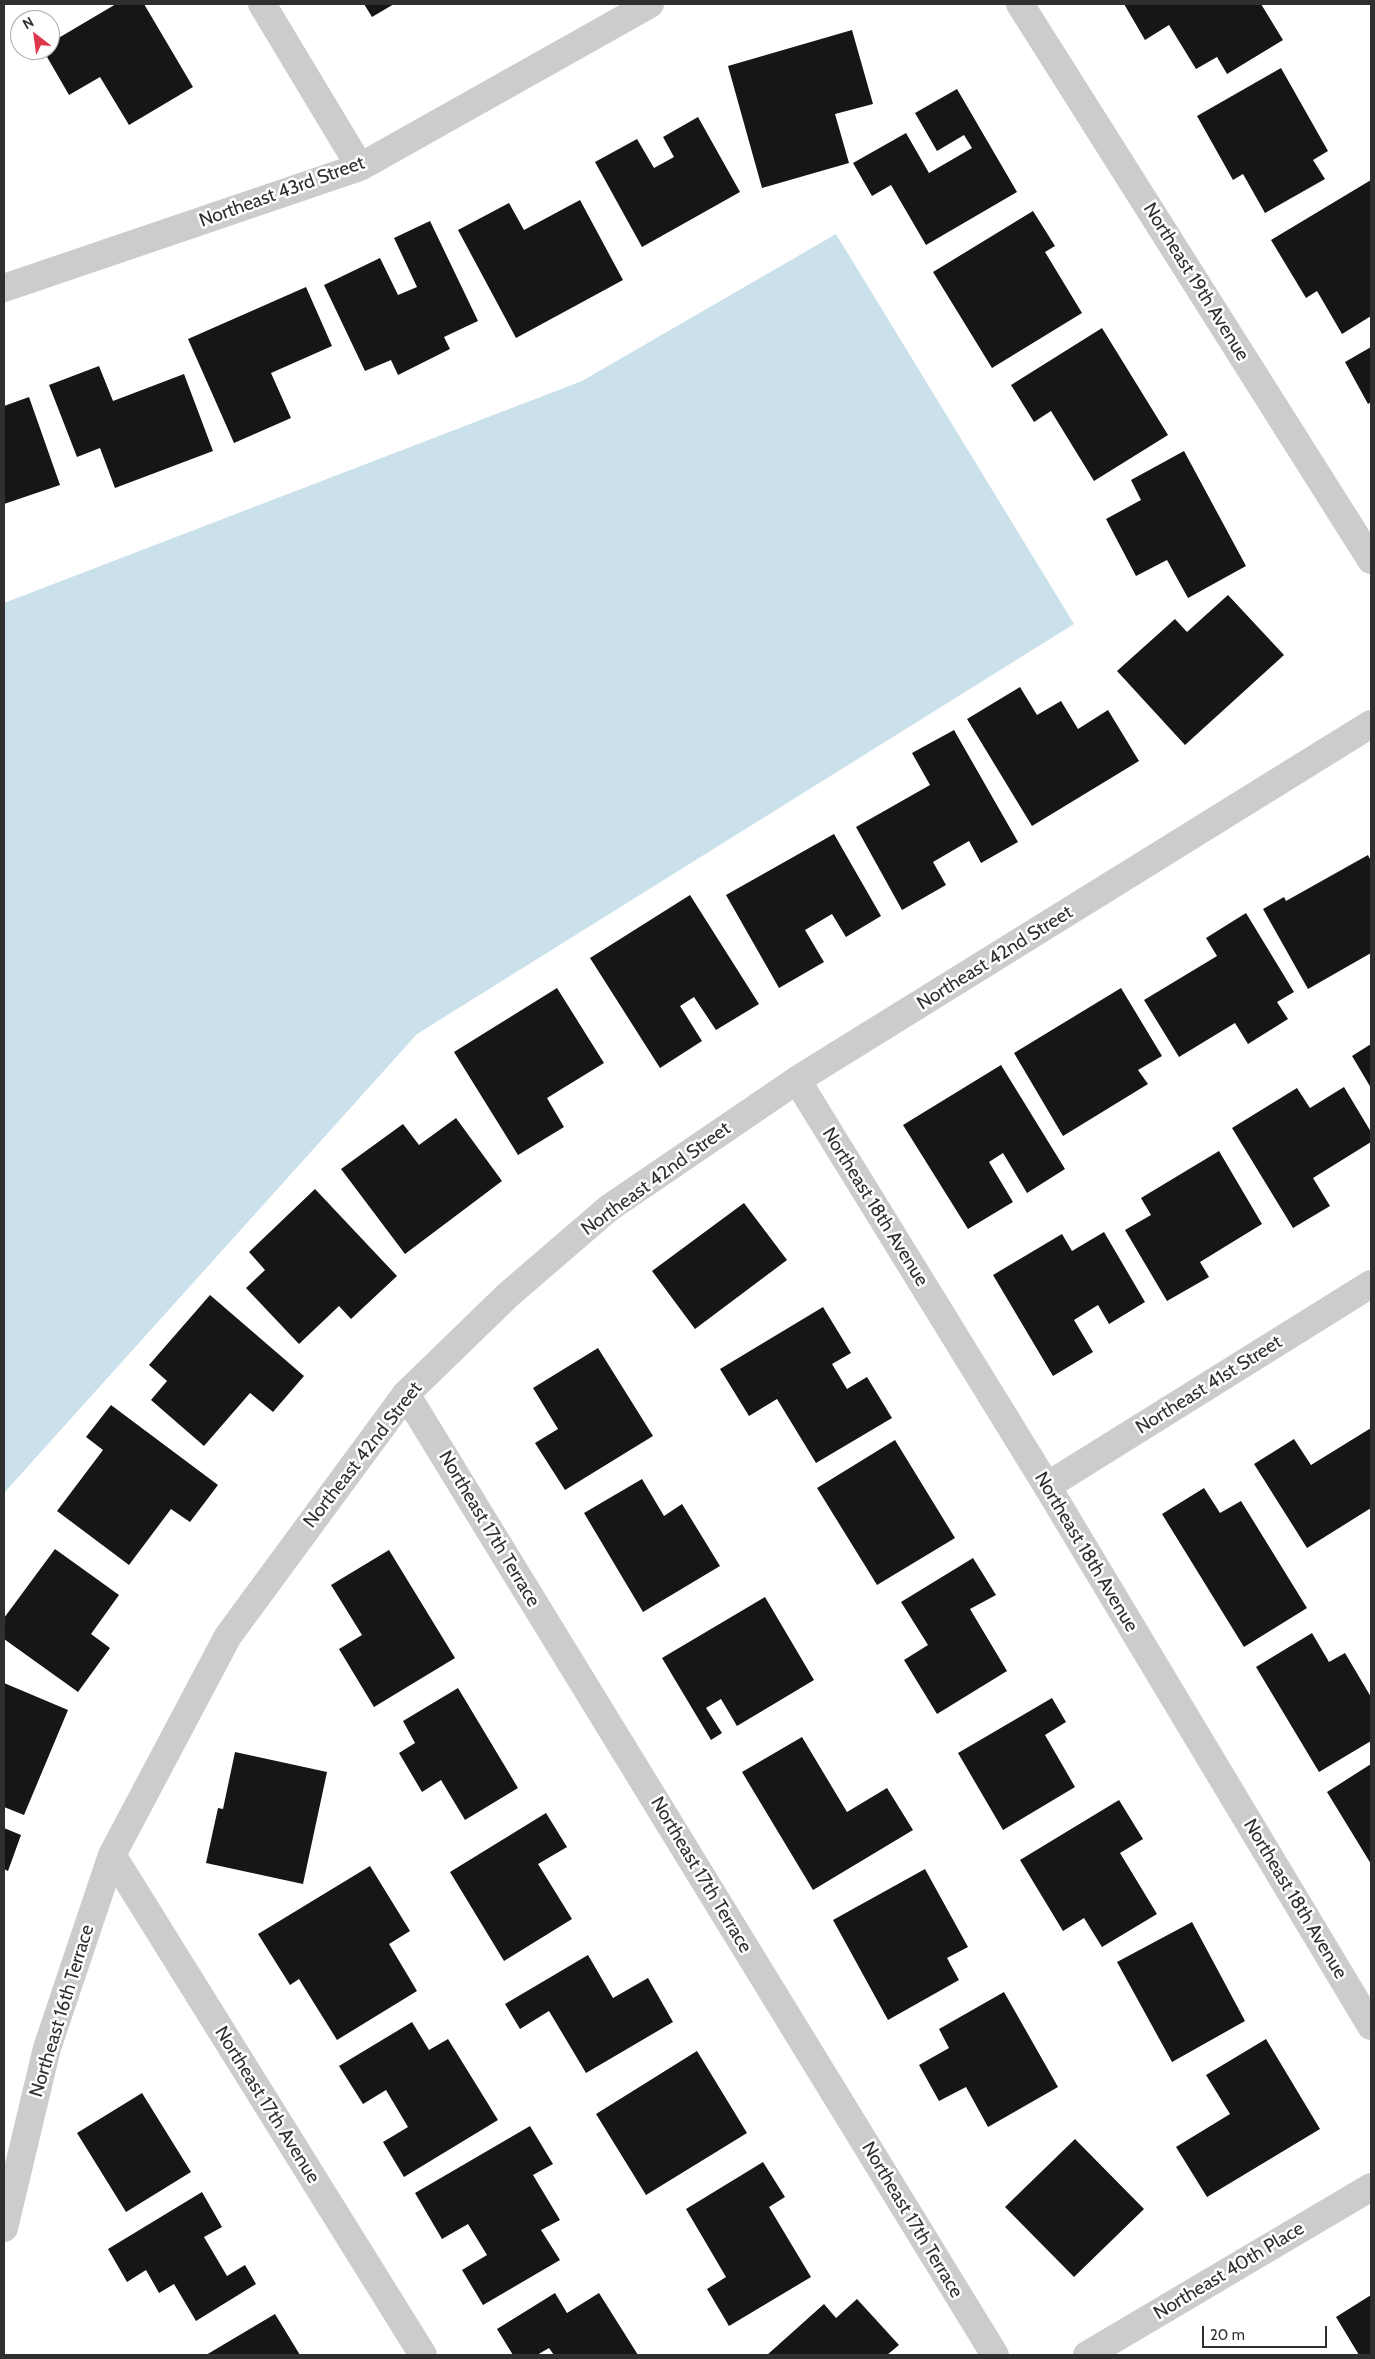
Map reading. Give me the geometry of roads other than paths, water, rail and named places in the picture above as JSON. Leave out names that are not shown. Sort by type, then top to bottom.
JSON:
[{"type":"street","points":[[262,4],[360,167]]},
{"type":"street","name":"Northeast 43rd Street","points":[[4,288],[360,167],[650,4]]},
{"type":"street","name":"Northeast 19th Avenue","points":[[1020,4],[1371,560]]},
{"type":"street","name":"Northeast 42nd Street","points":[[112,1855],[228,1636],[406,1394],[508,1295],[609,1208],[797,1080],[1371,724]]},
{"type":"street","name":"Northeast 18th Avenue","points":[[797,1080],[1047,1486],[1371,2026]]},
{"type":"street","name":"Northeast 41st Street","points":[[1047,1486],[1371,1284]]},
{"type":"street","name":"Northeast 17th Terrace","points":[[406,1394],[995,2355]]},
{"type":"street","name":"Northeast 16th Terrace","points":[[4,2228],[47,2048],[112,1855]]},
{"type":"street","name":"Northeast 17th Avenue","points":[[112,1855],[423,2355]]},
{"type":"street","name":"Northeast 40th Place","points":[[1087,2355],[1371,2187]]},
{"type":"water","points":[[836,234],[1074,624],[417,1034],[4,1493],[4,603],[582,381]]}]
